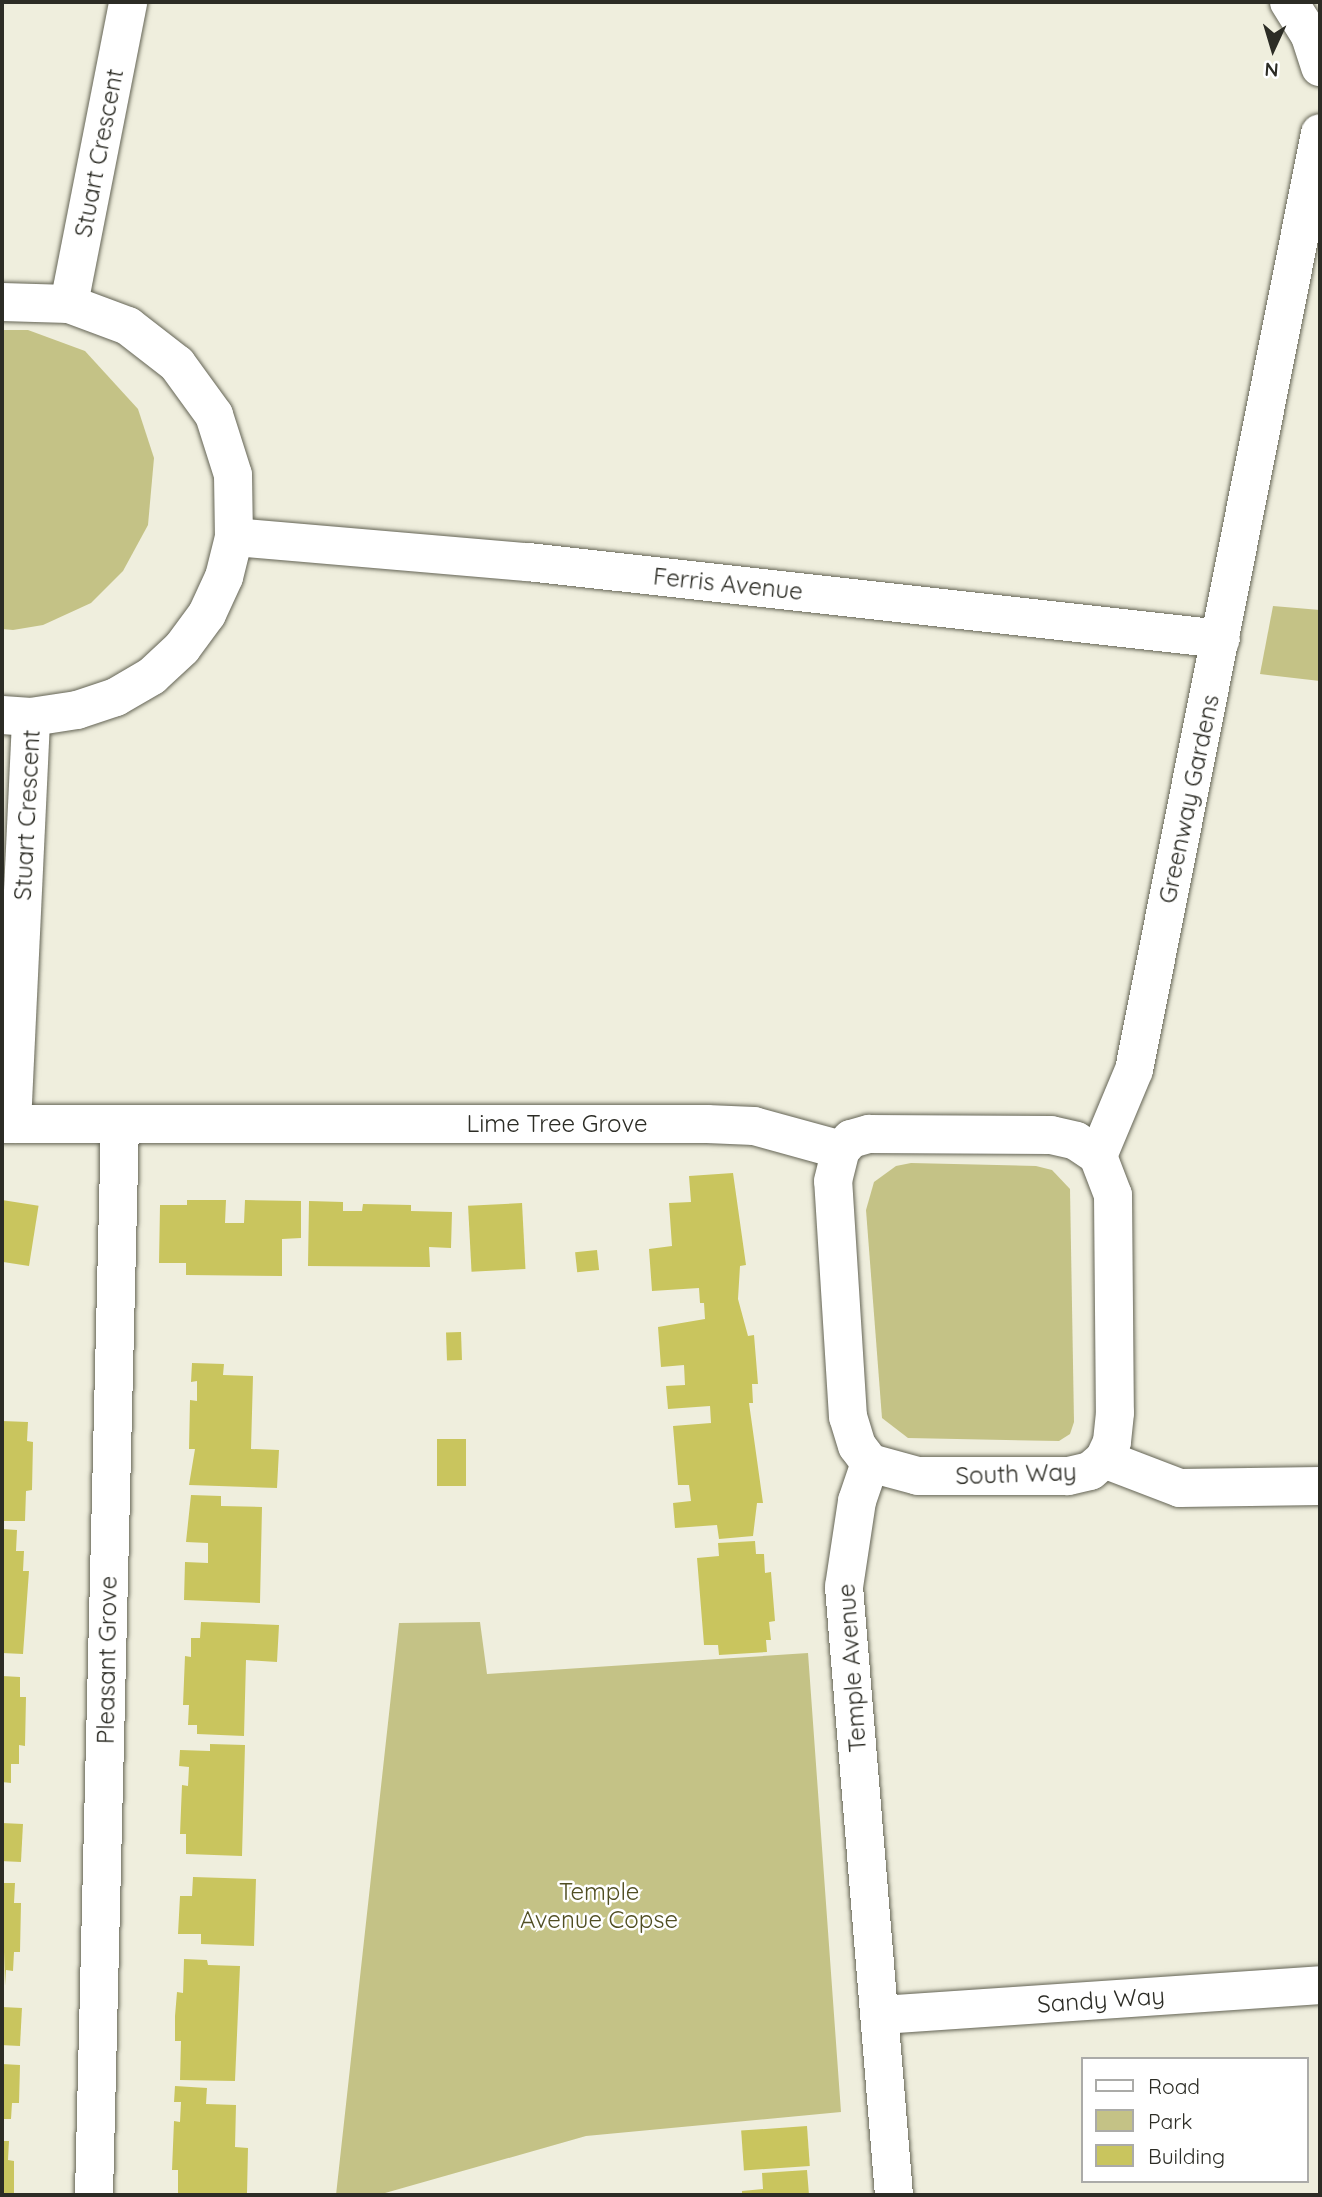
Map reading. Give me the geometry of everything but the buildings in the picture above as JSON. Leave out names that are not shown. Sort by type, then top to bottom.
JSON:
[{"type":"street","name":"Stuart Crescent","points":[[69,304],[128,2]]},
{"type":"street","points":[[1289,2],[1315,51]]},
{"type":"street","name":"Greenway Gardens","points":[[1098,1156],[1135,1070],[1320,133]]},
{"type":"street","name":"Stuart Crescent","points":[[2,302],[69,304],[128,326],[177,364],[206,405],[233,475],[234,537],[224,577],[207,614],[183,648],[152,676],[90,706],[17,716],[7,1124]]},
{"type":"street","name":"Ferris Avenue","points":[[234,537],[542,564],[1221,639]]},
{"type":"street","name":"Lime Tree Grove","points":[[7,1124],[707,1124],[754,1126],[841,1150]]},
{"type":"street","name":"Pleasant Grove","points":[[94,2195],[120,1125]]},
{"type":"street","points":[[870,1463],[857,1446],[848,1417],[833,1181],[841,1150],[851,1139],[869,1134],[1051,1135],[1076,1141],[1098,1156],[1113,1195],[1115,1413],[1112,1442],[1104,1458]]},
{"type":"street","name":"South Way","points":[[870,1463],[918,1476],[1068,1476],[1090,1471],[1104,1458],[1180,1488],[1320,1486]]},
{"type":"street","name":"Temple Avenue","points":[[870,1463],[857,1501],[844,1587],[882,2015],[894,2195]]},
{"type":"street","name":"Sandy Way","points":[[882,2015],[1320,1985]]},
{"type":"green space","points":[[2,330],[28,330],[85,351],[138,409],[154,458],[148,525],[123,571],[91,603],[43,625],[13,630],[2,629]]},
{"type":"green space","points":[[1273,606],[1320,610],[1320,681],[1260,674]]},
{"type":"green space","points":[[911,1163],[1036,1166],[1052,1170],[1070,1189],[1074,1422],[1070,1434],[1059,1441],[908,1438],[882,1418],[866,1210],[874,1182],[896,1166]]},
{"type":"green space","name":"Temple Avenue Copse","points":[[480,1622],[487,1674],[808,1653],[841,2112],[586,2136],[378,2195],[336,2195],[399,1623]]}]
